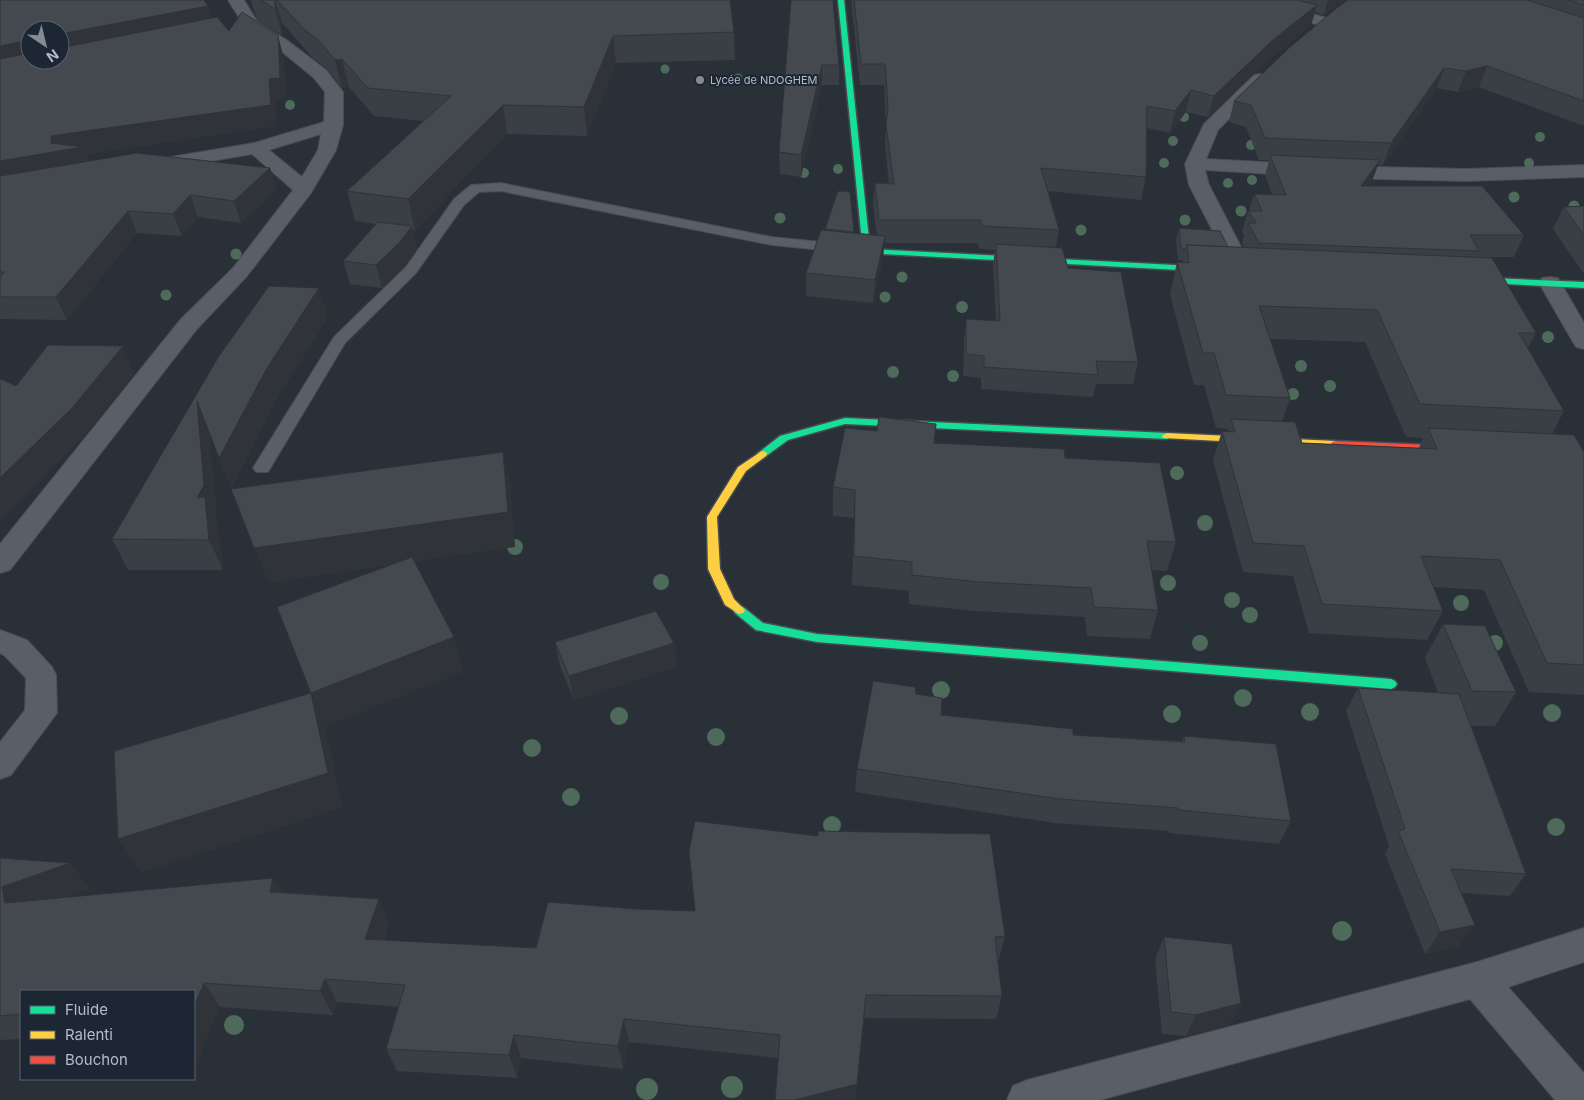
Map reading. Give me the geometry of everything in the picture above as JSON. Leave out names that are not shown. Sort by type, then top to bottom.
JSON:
[{"type":"street","points":[[0,563],[188,324],[240,272],[304,189],[327,150],[334,125],[334,92],[320,74],[282,44],[251,24],[236,0]]},
{"type":"street","points":[[841,0],[866,251],[1238,271],[1199,185],[1194,164],[1210,128],[1269,70]]},
{"type":"street","points":[[1244,0],[1333,18],[1312,34]]},
{"type":"street","points":[[232,28],[251,24]]},
{"type":"street","points":[[138,168],[256,148],[334,125]]},
{"type":"street","points":[[256,148],[304,189]]},
{"type":"street","points":[[1194,164],[1335,172],[1466,175],[1584,171]]},
{"type":"street","points":[[1461,280],[1584,285]]},
{"type":"street","points":[[1550,283],[1584,342]]},
{"type":"street","points":[[1391,684],[817,638],[760,627],[729,602],[714,569],[712,517],[742,469],[784,438],[845,421],[1466,449]]},
{"type":"street","points":[[0,641],[16,648],[41,674],[41,713],[0,766]]},
{"type":"street","points":[[1027,1100],[1477,980],[1584,945]]},
{"type":"street","points":[[1477,980],[1581,1100]]},
{"type":"lane","points":[[262,468],[339,340],[411,270],[459,202],[476,188],[501,186],[772,241],[866,251]]},
{"type":"building","points":[[0,0],[204,0],[208,6],[70,32],[70,20],[20,20],[20,42],[0,46]]},
{"type":"building","points":[[261,0],[275,0],[275,9]]},
{"type":"building","points":[[277,0],[730,0],[734,32],[613,36],[584,107],[503,105],[408,199],[347,191],[451,96],[368,88],[342,59],[335,60],[320,42],[305,30]]},
{"type":"building","points":[[791,0],[833,0],[839,65],[822,65],[801,155],[779,152]]},
{"type":"building","points":[[854,0],[1297,0],[1317,5],[1274,39],[1214,96],[1191,90],[1175,111],[1147,106],[1146,177],[1041,168],[1059,230],[982,226],[980,220],[879,220],[875,183],[894,184],[886,125],[888,108],[885,64],[861,64]]},
{"type":"building","points":[[1348,0],[1527,0],[1584,18],[1584,101],[1487,66],[1466,71],[1444,68],[1391,143],[1265,138],[1251,105],[1234,101],[1289,48]]},
{"type":"building","points":[[1568,0],[1584,0],[1584,5]]},
{"type":"building","points":[[242,12],[278,35],[280,78],[269,79],[271,105],[51,136],[51,143],[83,147],[0,161],[0,59],[20,55],[20,70],[70,70],[70,46],[217,17],[229,31]]},
{"type":"building","points":[[137,153],[270,168],[234,201],[190,195],[173,214],[128,211],[56,297],[0,297],[0,277],[4,272],[0,272],[0,176]]},
{"type":"building","points":[[1270,155],[1380,160],[1361,186],[1482,186],[1524,235],[1470,235],[1479,251],[1259,243],[1248,223],[1256,223],[1248,211],[1262,211],[1254,194],[1286,195]]},
{"type":"building","points":[[838,191],[850,192],[854,232],[825,229]]},
{"type":"building","points":[[1584,206],[1584,236],[1564,207]]},
{"type":"building","points":[[378,222],[412,226],[399,243],[376,265],[343,261]]},
{"type":"building","points":[[1179,228],[1220,231],[1228,247],[1187,245],[1186,249],[1181,249]]},
{"type":"building","points":[[821,230],[885,236],[875,280],[806,273]]},
{"type":"building","points":[[996,244],[1062,248],[1068,268],[1121,272],[1138,362],[1096,361],[1098,375],[984,367],[984,356],[966,354],[966,319],[1000,321]]},
{"type":"building","points":[[1187,245],[1492,258],[1536,333],[1519,333],[1564,411],[1420,404],[1377,310],[1259,306],[1290,398],[1226,395],[1214,353],[1203,353],[1177,262],[1189,263]]},
{"type":"building","points":[[269,286],[319,288],[267,368],[219,458],[197,401],[204,485],[197,498],[205,497],[209,540],[112,539],[219,356]]},
{"type":"building","points":[[48,345],[123,346],[73,407],[0,478],[0,380],[16,386]]},
{"type":"building","points":[[879,417],[936,424],[934,443],[1064,449],[1065,458],[1160,463],[1176,542],[1147,541],[1158,610],[1094,607],[1091,588],[980,582],[912,575],[912,562],[854,556],[855,490],[833,487],[845,428],[877,431]]},
{"type":"building","points":[[1231,419],[1295,422],[1302,443],[1437,449],[1428,428],[1574,435],[1584,452],[1584,665],[1547,663],[1500,560],[1421,556],[1443,611],[1322,604],[1304,546],[1253,543],[1222,431],[1235,432]]},
{"type":"building","points":[[503,452],[508,512],[254,548],[231,489]]},
{"type":"building","points":[[412,557],[454,637],[311,693],[277,607]]},
{"type":"building","points":[[656,611],[674,643],[569,676],[555,642]]},
{"type":"building","points":[[1443,624],[1485,626],[1516,692],[1472,691]]},
{"type":"building","points":[[873,681],[915,687],[916,694],[942,698],[941,715],[1073,729],[1073,735],[1185,742],[1184,736],[1276,744],[1291,821],[1178,810],[1178,808],[1060,799],[857,769]]},
{"type":"building","points":[[1358,688],[1459,694],[1526,874],[1451,869],[1475,925],[1440,932],[1398,831],[1405,829]]},
{"type":"building","points":[[311,693],[328,773],[118,839],[114,751]]},
{"type":"building","points":[[695,821],[818,836],[818,831],[990,834],[1005,936],[995,937],[1002,996],[866,995],[857,1084],[795,1100],[775,1100],[780,1035],[624,1019],[618,1046],[514,1035],[509,1055],[386,1049],[405,985],[325,979],[320,991],[204,983],[195,1005],[195,990],[20,990],[20,1014],[0,1016],[0,858],[70,863],[2,887],[5,903],[273,878],[270,892],[379,899],[365,939],[536,948],[548,902],[635,909],[695,911],[689,851]]},
{"type":"building","points":[[1164,937],[1232,944],[1241,1003],[1196,1015],[1171,1012]]},
{"type":"traffic: fast","points":[[841,0],[866,251],[1213,270]]},
{"type":"traffic: fast","points":[[1468,280],[1584,285]]},
{"type":"traffic: fast","points":[[762,454],[784,438],[845,421],[1167,436]]},
{"type":"traffic: fast","points":[[739,610],[760,627],[817,638],[1391,684]]},
{"type":"traffic: slow","points":[[1167,436],[1336,444]]},
{"type":"traffic: slow","points":[[739,610],[729,602],[714,569],[712,517],[742,469],[762,454]]},
{"type":"traffic: jam","points":[[1336,444],[1455,449]]},
{"type":"place","name":"Lycée de NDOGHEM","points":[[700,80]]}]
